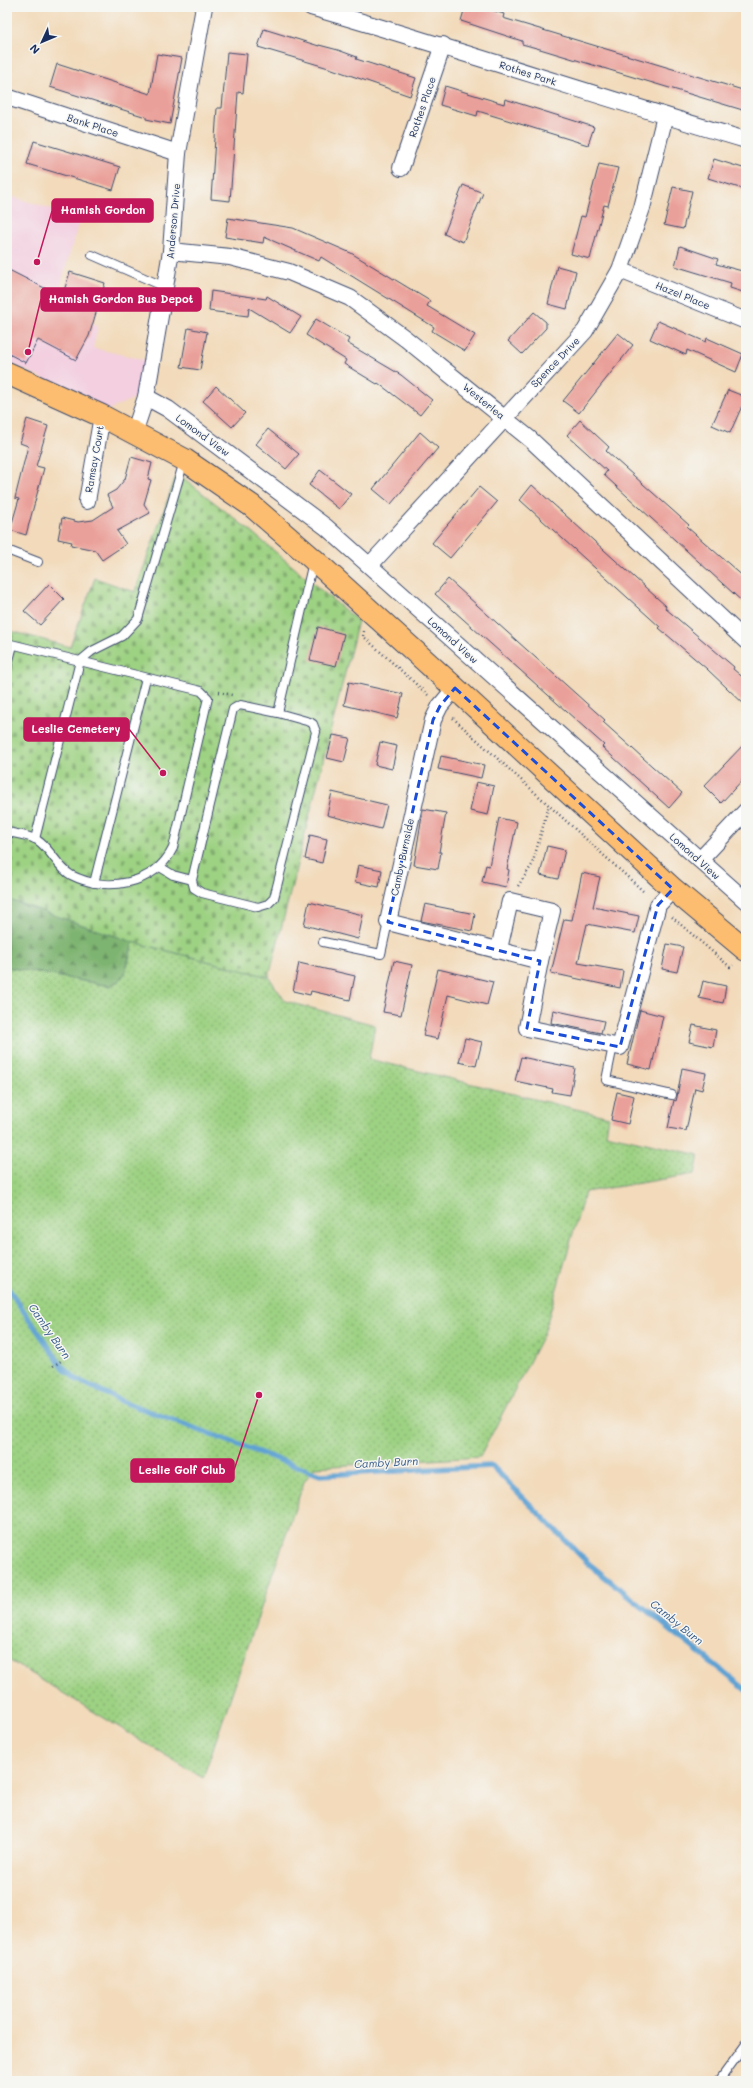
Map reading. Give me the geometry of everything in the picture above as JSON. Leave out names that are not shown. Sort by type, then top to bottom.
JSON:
[{"type":"main road","points":[[7,373],[102,416],[184,460],[252,506],[314,559],[673,889],[746,950]]},
{"type":"street","name":"Anderson Drive","points":[[134,433],[146,397],[171,252],[178,154],[204,7]]},
{"type":"street","name":"Rothes Park","points":[[310,7],[443,45],[665,116],[746,140]]},
{"type":"street","name":"Rothes Place","points":[[401,168],[443,45]]},
{"type":"street","name":"Bank Place","points":[[7,97],[178,154]]},
{"type":"street","name":"Spence Drive","points":[[370,564],[504,417],[585,331],[620,270],[642,208],[665,116]]},
{"type":"street","name":"Westerlea","points":[[171,252],[230,257],[289,272],[350,298],[406,339],[530,439],[746,641]]},
{"type":"street","name":"Hazel Place","points":[[620,270],[746,321]]},
{"type":"street","name":"Lomond View","points":[[146,397],[168,409],[326,527],[370,564],[556,734],[746,901]]},
{"type":"street","name":"Ramsay Court","points":[[87,501],[102,416]]},
{"type":"street","name":"Camby Burnside","points":[[388,922],[433,720],[440,706],[455,688]]},
{"type":"street","points":[[700,860],[746,811]]},
{"type":"street","points":[[499,949],[510,901],[552,911],[540,961],[527,1028],[620,1047],[658,905],[673,889]]},
{"type":"street","points":[[388,922],[499,949],[540,961]]},
{"type":"lane","points":[[92,255],[165,287]]},
{"type":"lane","points":[[35,839],[80,661],[92,651],[122,636],[138,619],[184,460]]},
{"type":"lane","points":[[7,550],[38,562]]},
{"type":"lane","points":[[278,713],[314,559]]},
{"type":"lane","points":[[7,668],[10,644],[201,691],[207,695],[208,701],[173,848],[168,858],[160,867],[149,874],[125,883],[114,885],[94,883],[70,874],[35,839],[7,832]]},
{"type":"lane","points":[[94,883],[146,678]]},
{"type":"lane","points":[[245,705],[278,713],[310,722],[313,724],[316,732],[274,898],[268,904],[258,907],[202,893],[194,888],[192,880],[232,714],[237,706],[245,705]]},
{"type":"lane","points":[[160,867],[173,875],[192,880]]},
{"type":"lane","points":[[323,942],[381,954],[388,922]]},
{"type":"lane","points":[[613,1046],[606,1080],[672,1095]]},
{"type":"lane","points":[[719,2081],[746,2044]]},
{"type":"path","points":[[207,695],[215,691],[230,694],[234,697],[237,706]]},
{"type":"path","points":[[510,901],[532,865],[549,805]]},
{"type":"path","points":[[53,1366],[61,1361]]},
{"type":"highlighted area","points":[[455,688],[673,889],[658,905],[620,1047],[527,1028],[540,961],[388,922],[433,720],[440,706]]},
{"type":"shaded area","points":[[7,195],[80,218],[55,306],[98,326],[93,348],[145,360],[137,397],[108,410],[7,361]]},
{"type":"green space","points":[[177,473],[248,529],[358,621],[269,977],[133,942],[7,899],[7,630],[70,647],[95,578],[135,592]]},
{"type":"green space","points":[[7,899],[133,942],[125,973],[120,980],[110,986],[7,967]]},
{"type":"green space","points":[[133,942],[269,977],[285,1001],[375,1025],[369,1059],[609,1117],[606,1134],[699,1155],[695,1174],[585,1192],[544,1333],[480,1457],[315,1467],[304,1482],[203,1778],[7,1659],[7,967],[110,986],[124,973]]},
{"type":"building","points":[[465,7],[481,7],[504,14],[503,18],[746,91],[746,111],[522,44],[522,41],[461,21]]},
{"type":"building","points":[[264,29],[319,46],[338,50],[357,57],[356,59],[416,78],[410,96],[332,69],[258,47]]},
{"type":"building","points":[[227,52],[247,54],[243,93],[238,92],[230,201],[211,199],[217,108],[222,108]]},
{"type":"building","points":[[157,54],[182,58],[170,124],[146,119],[146,117],[50,87],[57,64],[150,94]]},
{"type":"building","points":[[445,86],[504,104],[505,99],[594,127],[588,145],[478,111],[477,116],[440,105]]},
{"type":"building","points":[[34,141],[120,167],[113,190],[27,164]]},
{"type":"building","points":[[714,159],[746,169],[746,190],[708,178]]},
{"type":"building","points":[[599,164],[618,168],[608,206],[604,205],[590,259],[571,254],[581,216],[585,217]]},
{"type":"building","points":[[463,185],[483,193],[463,242],[444,234]]},
{"type":"building","points":[[673,187],[692,191],[683,229],[664,225]]},
{"type":"building","points":[[228,218],[293,228],[351,253],[430,301],[427,306],[475,335],[465,351],[432,331],[434,327],[321,257],[319,261],[264,237],[263,243],[225,237]]},
{"type":"building","points":[[680,246],[718,259],[716,264],[746,272],[746,293],[730,288],[731,283],[675,266]]},
{"type":"building","points":[[557,266],[576,271],[567,309],[548,304]]},
{"type":"building","points":[[7,269],[62,297],[70,272],[105,283],[89,336],[76,360],[38,340],[26,363],[7,353]]},
{"type":"building","points":[[211,291],[266,299],[267,296],[301,317],[290,333],[249,308],[248,316],[209,311]]},
{"type":"building","points":[[534,312],[546,322],[546,328],[522,354],[508,341]]},
{"type":"building","points":[[316,319],[349,339],[347,343],[401,375],[432,400],[420,415],[378,383],[377,384],[344,364],[346,360],[306,335]]},
{"type":"building","points":[[658,321],[706,342],[707,338],[743,354],[736,372],[687,350],[686,355],[650,339]]},
{"type":"building","points":[[188,328],[207,332],[200,370],[181,367]]},
{"type":"building","points":[[618,333],[633,345],[579,413],[563,401]]},
{"type":"building","points":[[216,386],[245,413],[232,427],[203,401]]},
{"type":"building","points":[[728,390],[746,397],[730,433],[712,425]]},
{"type":"building","points":[[27,419],[48,426],[36,466],[44,468],[26,535],[10,530],[19,499],[15,498],[28,446],[20,443]]},
{"type":"building","points":[[580,420],[609,447],[606,451],[689,525],[687,527],[746,579],[746,605],[604,475],[607,471],[567,435]]},
{"type":"building","points":[[268,429],[299,454],[286,469],[256,444]]},
{"type":"building","points":[[420,432],[438,448],[391,504],[373,489]]},
{"type":"building","points":[[131,457],[152,463],[148,479],[151,480],[144,504],[150,513],[117,531],[126,544],[102,560],[95,550],[71,545],[72,542],[58,539],[62,518],[78,522],[93,520],[113,507],[107,495],[116,490],[125,479]]},
{"type":"building","points":[[320,470],[351,494],[339,509],[309,485]]},
{"type":"building","points":[[532,485],[666,606],[665,608],[734,667],[733,669],[746,680],[746,706],[520,500]]},
{"type":"building","points":[[479,487],[497,502],[450,558],[432,543]]},
{"type":"building","points":[[448,579],[605,720],[603,722],[682,793],[669,808],[602,747],[604,745],[435,594]]},
{"type":"building","points":[[49,584],[64,599],[40,625],[24,611]]},
{"type":"building","points":[[318,627],[344,634],[336,666],[310,660]]},
{"type":"building","points":[[349,682],[403,694],[397,718],[344,705]]},
{"type":"building","points":[[333,735],[350,738],[344,762],[327,758]]},
{"type":"building","points":[[380,742],[397,746],[392,769],[375,765]]},
{"type":"building","points":[[746,742],[746,776],[721,803],[704,786]]},
{"type":"building","points":[[441,756],[484,765],[481,778],[438,769]]},
{"type":"building","points":[[476,782],[494,786],[488,815],[470,811]]},
{"type":"building","points":[[332,792],[387,805],[381,829],[327,815]]},
{"type":"building","points":[[423,809],[446,813],[439,852],[441,852],[438,869],[414,865]]},
{"type":"building","points":[[499,818],[517,822],[507,869],[509,870],[506,887],[482,882],[486,865],[489,866]]},
{"type":"building","points":[[310,835],[327,839],[322,863],[305,859]]},
{"type":"building","points":[[547,846],[565,850],[558,879],[540,875]]},
{"type":"building","points":[[358,865],[382,870],[379,887],[355,882]]},
{"type":"building","points":[[582,873],[600,877],[593,907],[639,916],[635,933],[587,924],[578,963],[623,971],[620,988],[551,973],[564,919],[572,920]]},
{"type":"building","points":[[309,902],[363,915],[358,939],[304,925]]},
{"type":"building","points":[[425,904],[475,914],[472,931],[421,921]]},
{"type":"building","points":[[667,944],[683,947],[677,972],[662,969]]},
{"type":"building","points":[[394,961],[412,965],[401,1015],[383,1012]]},
{"type":"building","points":[[299,963],[355,976],[350,1000],[311,991],[310,995],[293,991]]},
{"type":"building","points":[[438,969],[493,982],[487,1005],[448,995],[438,1039],[423,1036]]},
{"type":"building","points":[[703,981],[726,986],[723,1003],[699,998]]},
{"type":"building","points":[[553,1010],[604,1021],[601,1033],[551,1023]]},
{"type":"building","points":[[640,1010],[663,1016],[651,1070],[627,1064]]},
{"type":"building","points":[[693,1025],[716,1030],[713,1047],[689,1042]]},
{"type":"building","points":[[465,1038],[482,1042],[476,1066],[459,1062]]},
{"type":"building","points":[[521,1057],[575,1068],[570,1095],[552,1092],[553,1089],[515,1081]]},
{"type":"building","points":[[682,1068],[706,1073],[702,1090],[695,1088],[686,1131],[668,1128],[674,1100],[676,1101],[677,1097]]},
{"type":"building","points":[[617,1092],[634,1096],[628,1124],[611,1120]]},
{"type":"waterway","name":"Camby Burn","points":[[7,1287],[62,1366],[76,1379],[124,1402],[320,1475],[492,1466],[589,1564],[746,1690]]},
{"type":"place","name":"Hamish Gordon","points":[[37,262]]},
{"type":"place","name":"Hamish Gordon Bus Depot","points":[[28,352]]},
{"type":"place","name":"Leslie Cemetery","points":[[163,773]]},
{"type":"place","name":"Leslie Golf Club","points":[[259,1395]]}]
